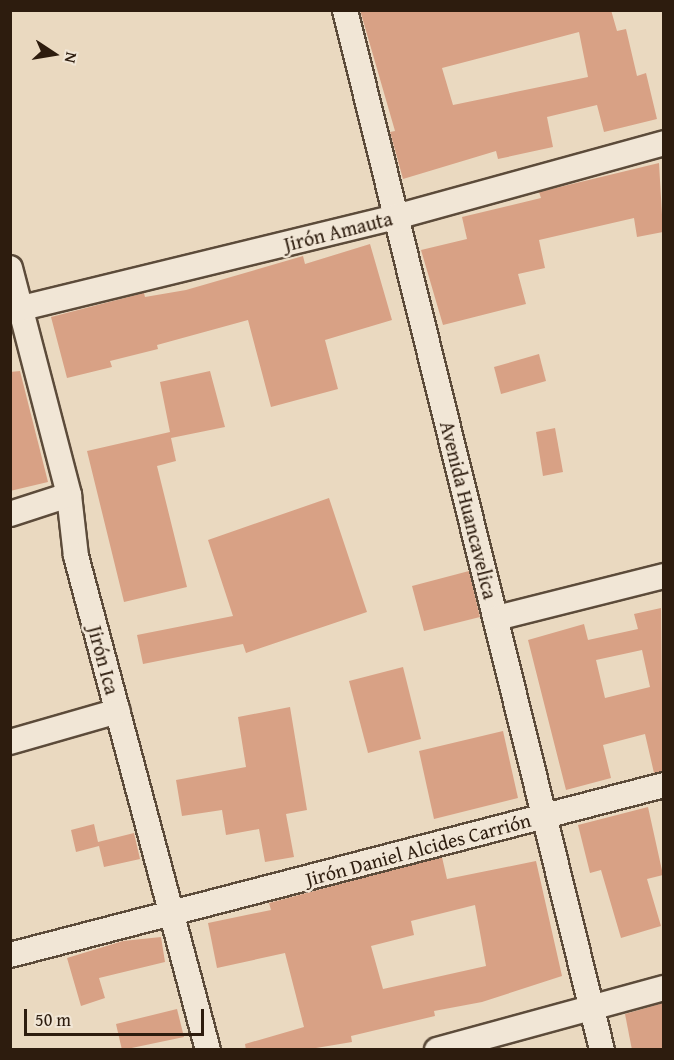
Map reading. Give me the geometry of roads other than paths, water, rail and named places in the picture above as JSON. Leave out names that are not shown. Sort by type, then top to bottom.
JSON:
[{"type":"street","name":"Avenida Huancavelica","points":[[345,10],[602,1050]]},
{"type":"street","name":"Jirón Amauta","points":[[16,309],[396,217],[663,143]]},
{"type":"street","name":"Jirón Ica","points":[[10,267],[16,309],[69,495],[76,556],[208,1050]]},
{"type":"street","points":[[10,514],[69,495]]},
{"type":"street","points":[[497,618],[663,576]]},
{"type":"street","points":[[10,742],[118,711]]},
{"type":"street","name":"Jirón Daniel Alcides Carrión","points":[[10,955],[663,785]]},
{"type":"street","points":[[437,1050],[663,988]]}]
